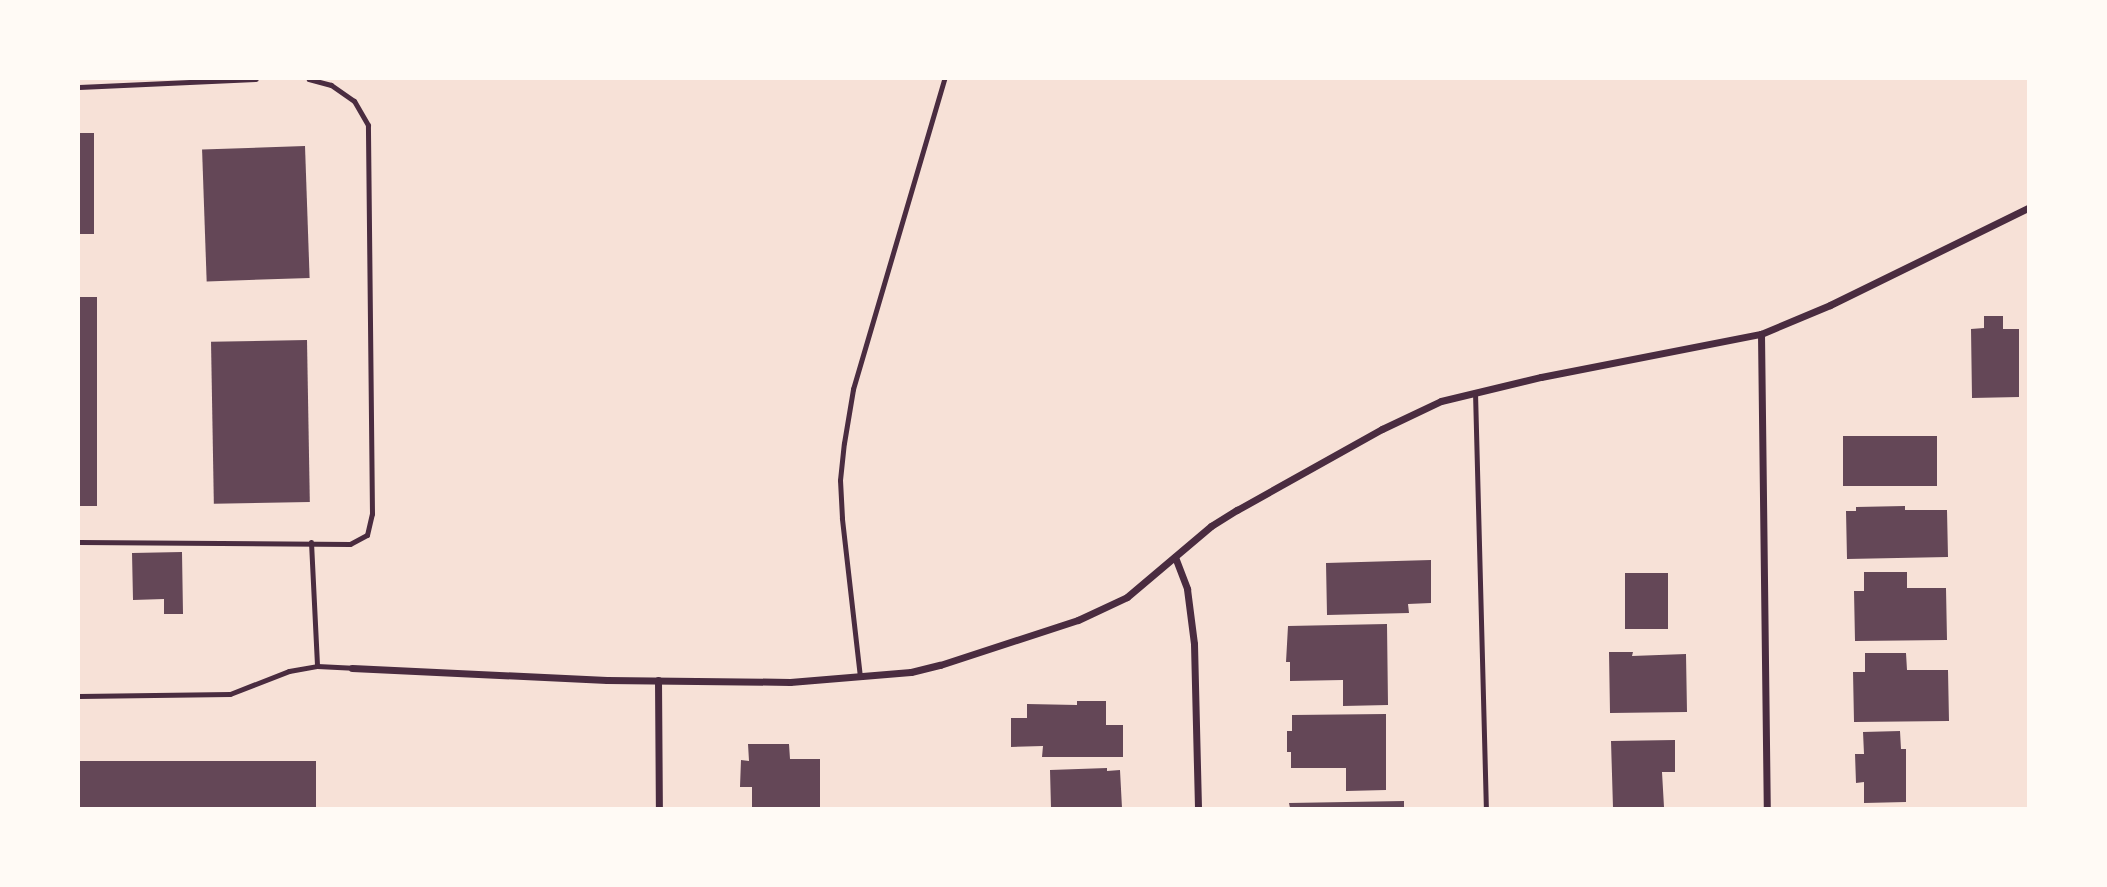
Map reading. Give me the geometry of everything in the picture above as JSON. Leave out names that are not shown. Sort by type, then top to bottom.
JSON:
[{"type":"street","points":[[352,668],[658,680],[790,682],[911,673],[1078,620],[1127,597],[1220,521],[1415,412],[1475,391],[1761,334],[1830,305],[2028,208]]},
{"type":"street","points":[[1761,334],[1768,808]]},
{"type":"street","points":[[1175,556],[1187,589],[1194,645],[1198,808]]},
{"type":"street","points":[[658,680],[659,808]]},
{"type":"lane","points":[[79,87],[257,79]]},
{"type":"lane","points":[[79,542],[350,544],[367,535],[372,514],[368,125],[354,101],[331,85],[309,79]]},
{"type":"lane","points":[[860,677],[840,480],[844,443],[853,390],[944,79]]},
{"type":"lane","points":[[1475,391],[1486,808]]},
{"type":"lane","points":[[311,542],[317,666]]},
{"type":"lane","points":[[79,696],[230,694],[289,671],[317,666],[352,668]]},
{"type":"building","points":[[79,133],[94,133],[94,234],[79,234]]},
{"type":"building","points":[[305,146],[310,278],[207,282],[202,150]]},
{"type":"building","points":[[79,297],[97,297],[97,506],[79,506]]},
{"type":"building","points":[[1984,316],[2003,316],[2003,329],[2019,329],[2019,397],[1972,398],[1971,329],[1984,328]]},
{"type":"building","points":[[307,340],[310,502],[214,504],[211,342]]},
{"type":"building","points":[[1843,436],[1937,436],[1937,486],[1843,486]]},
{"type":"building","points":[[1905,506],[1905,510],[1947,510],[1948,557],[1847,559],[1846,511],[1856,511],[1856,507]]},
{"type":"building","points":[[182,552],[183,614],[164,614],[164,599],[133,600],[132,553]]},
{"type":"building","points":[[1431,560],[1431,603],[1408,604],[1409,613],[1327,615],[1326,563]]},
{"type":"building","points":[[1864,572],[1907,572],[1907,588],[1946,588],[1947,640],[1855,641],[1854,591],[1864,591]]},
{"type":"building","points":[[1625,573],[1668,573],[1668,629],[1625,629]]},
{"type":"building","points":[[1387,624],[1388,705],[1343,706],[1343,680],[1290,681],[1290,662],[1286,662],[1288,626]]},
{"type":"building","points":[[1609,652],[1633,652],[1632,656],[1686,654],[1687,712],[1610,713]]},
{"type":"building","points":[[1865,653],[1906,653],[1907,670],[1948,670],[1949,721],[1854,722],[1853,672],[1865,672]]},
{"type":"building","points":[[1077,701],[1106,701],[1106,725],[1123,725],[1123,757],[1042,757],[1043,746],[1011,747],[1011,718],[1027,718],[1027,704],[1077,705]]},
{"type":"building","points":[[1386,714],[1386,790],[1346,791],[1346,768],[1291,768],[1291,752],[1287,752],[1287,731],[1292,731],[1292,715]]},
{"type":"building","points":[[1900,731],[1901,749],[1906,749],[1906,802],[1864,803],[1864,782],[1856,783],[1855,754],[1864,754],[1863,732]]},
{"type":"building","points":[[1675,740],[1675,772],[1662,772],[1664,807],[1613,808],[1611,741]]},
{"type":"building","points":[[748,744],[789,744],[790,759],[820,759],[820,808],[752,808],[752,787],[740,787],[741,760],[749,761]]},
{"type":"building","points":[[79,761],[316,761],[316,808],[79,808]]},
{"type":"building","points":[[1107,768],[1107,771],[1120,770],[1122,808],[1051,808],[1050,770]]},
{"type":"building","points":[[1404,801],[1404,808],[1290,808],[1289,803]]}]
